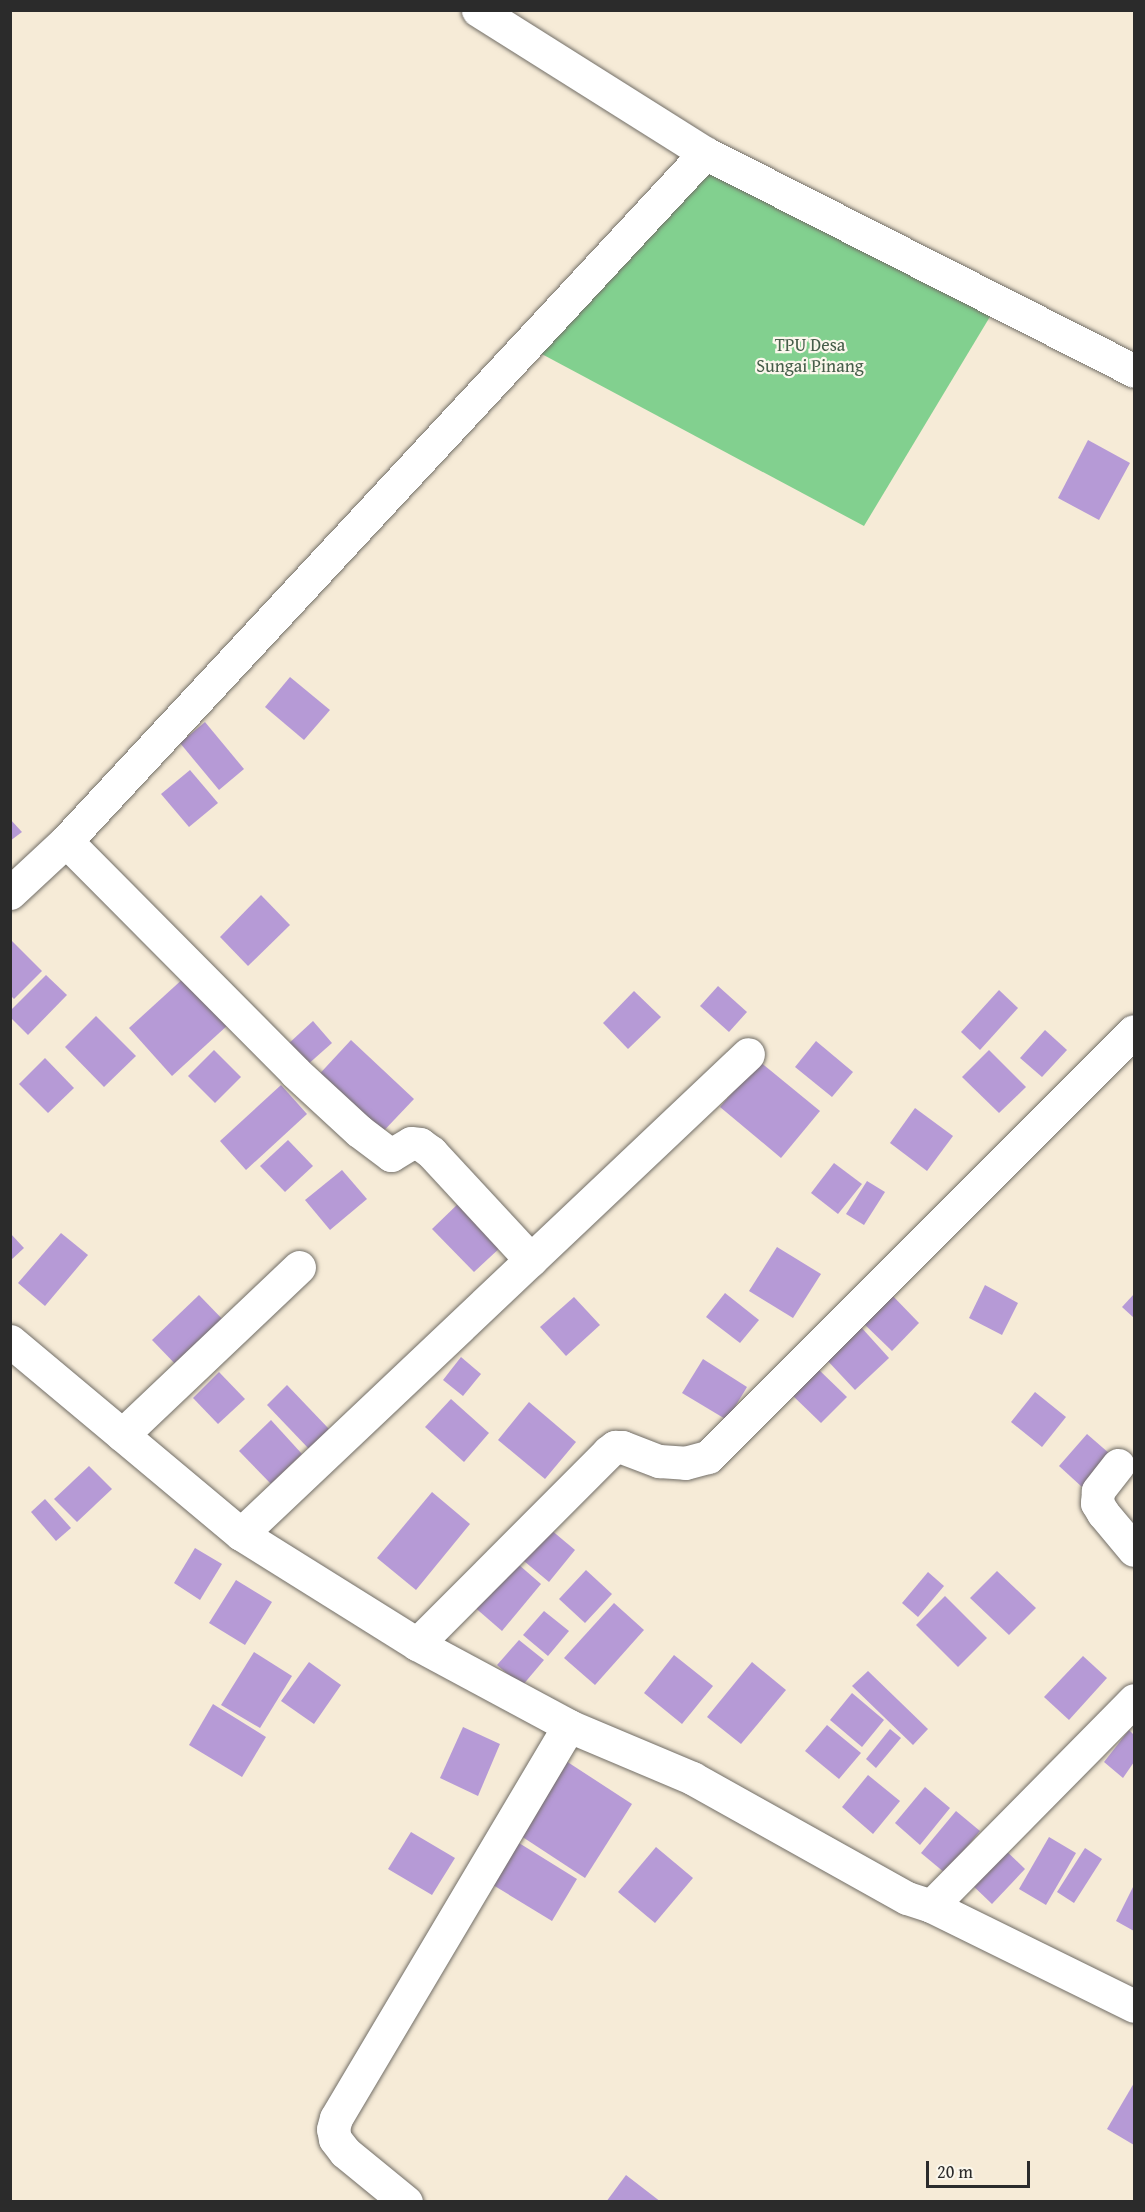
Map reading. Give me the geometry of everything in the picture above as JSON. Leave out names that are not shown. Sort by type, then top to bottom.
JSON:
[{"type":"street","points":[[478,10],[705,153],[1134,371]]},
{"type":"street","points":[[10,893],[66,842],[705,153]]},
{"type":"street","points":[[66,842],[286,1064],[359,1131],[391,1155],[411,1143],[420,1144],[431,1152],[531,1260]]},
{"type":"street","points":[[417,1644],[615,1447],[622,1447],[659,1461],[685,1463],[708,1457],[1134,1031]]},
{"type":"street","points":[[241,1534],[748,1054]]},
{"type":"street","points":[[122,1435],[299,1267]]},
{"type":"street","points":[[10,1341],[241,1534],[417,1644],[569,1726],[692,1778],[907,1898],[931,1906],[1134,2006]]},
{"type":"street","points":[[1118,1465],[1098,1491],[1097,1503],[1134,1550]]},
{"type":"street","points":[[931,1906],[1134,1700]]},
{"type":"street","points":[[406,2202],[345,2152],[335,2139],[333,2129],[336,2118],[569,1726]]},
{"type":"green space","name":"TPU Desa Sungai Pinang","points":[[714,169],[994,310],[864,526],[538,352]]},
{"type":"building","points":[[1088,440],[1130,463],[1099,520],[1058,498]]},
{"type":"building","points":[[290,677],[330,710],[304,740],[265,707]]},
{"type":"building","points":[[205,722],[244,769],[219,790],[180,743]]},
{"type":"building","points":[[190,770],[218,803],[189,827],[161,794]]},
{"type":"building","points":[[10,819],[22,832],[10,841]]},
{"type":"building","points":[[261,895],[290,925],[248,966],[220,937]]},
{"type":"building","points":[[10,939],[42,971],[14,999],[10,995]]},
{"type":"building","points":[[46,975],[67,995],[28,1035],[10,1017],[10,1011]]},
{"type":"building","points":[[186,976],[229,1024],[172,1076],[129,1028]]},
{"type":"building","points":[[718,986],[747,1012],[729,1032],[700,1006]]},
{"type":"building","points":[[999,990],[1018,1008],[980,1050],[961,1032]]},
{"type":"building","points":[[634,991],[661,1017],[628,1049],[603,1023]]},
{"type":"building","points":[[96,1016],[136,1056],[104,1087],[65,1047]]},
{"type":"building","points":[[313,1021],[332,1043],[306,1066],[287,1045]]},
{"type":"building","points":[[1045,1030],[1067,1050],[1042,1077],[1020,1058]]},
{"type":"building","points":[[351,1040],[414,1099],[375,1140],[313,1081]]},
{"type":"building","points":[[816,1041],[853,1072],[832,1097],[795,1067]]},
{"type":"building","points":[[214,1050],[241,1077],[215,1103],[188,1076]]},
{"type":"building","points":[[989,1050],[1026,1087],[999,1113],[962,1077]]},
{"type":"building","points":[[45,1058],[74,1088],[48,1113],[19,1084]]},
{"type":"building","points":[[759,1061],[820,1111],[781,1158],[720,1107]]},
{"type":"building","points":[[281,1085],[307,1114],[246,1170],[220,1141]]},
{"type":"building","points":[[915,1108],[953,1136],[927,1171],[890,1143]]},
{"type":"building","points":[[288,1140],[313,1166],[285,1192],[260,1166]]},
{"type":"building","points":[[834,1163],[862,1184],[838,1214],[811,1193]]},
{"type":"building","points":[[342,1170],[367,1199],[330,1230],[305,1200]]},
{"type":"building","points":[[867,1181],[885,1192],[864,1225],[846,1214]]},
{"type":"building","points":[[461,1201],[503,1245],[474,1272],[432,1229]]},
{"type":"building","points":[[10,1233],[24,1248],[10,1261]]},
{"type":"building","points":[[61,1233],[88,1255],[45,1306],[18,1283]]},
{"type":"building","points":[[777,1247],[821,1274],[793,1318],[749,1291]]},
{"type":"building","points":[[985,1285],[1018,1303],[1002,1335],[969,1318]]},
{"type":"building","points":[[888,1291],[919,1323],[892,1351],[860,1320]]},
{"type":"building","points":[[725,1293],[759,1320],[740,1343],[706,1317]]},
{"type":"building","points":[[1134,1294],[1134,1318],[1122,1307]]},
{"type":"building","points":[[199,1295],[229,1326],[182,1371],[152,1340]]},
{"type":"building","points":[[574,1297],[600,1325],[566,1356],[540,1327]]},
{"type":"building","points":[[860,1326],[889,1358],[855,1390],[825,1358]]},
{"type":"building","points":[[461,1357],[481,1374],[463,1396],[443,1380]]},
{"type":"building","points":[[703,1359],[747,1387],[727,1420],[682,1393]]},
{"type":"building","points":[[816,1367],[847,1397],[821,1423],[790,1393]]},
{"type":"building","points":[[219,1372],[245,1399],[218,1424],[193,1398]]},
{"type":"building","points":[[287,1385],[329,1429],[309,1449],[267,1405]]},
{"type":"building","points":[[1035,1392],[1066,1417],[1042,1447],[1011,1422]]},
{"type":"building","points":[[451,1399],[489,1433],[464,1462],[425,1427]]},
{"type":"building","points":[[529,1402],[576,1442],[545,1479],[498,1440]]},
{"type":"building","points":[[271,1420],[302,1454],[271,1484],[239,1451]]},
{"type":"building","points":[[1087,1434],[1110,1454],[1082,1487],[1059,1466]]},
{"type":"building","points":[[89,1466],[112,1489],[77,1522],[54,1499]]},
{"type":"building","points":[[432,1492],[470,1524],[416,1590],[377,1558]]},
{"type":"building","points":[[45,1499],[71,1528],[56,1541],[31,1512]]},
{"type":"building","points":[[544,1524],[575,1550],[549,1582],[518,1556]]},
{"type":"building","points":[[195,1548],[222,1564],[200,1600],[174,1583]]},
{"type":"building","points":[[511,1558],[541,1584],[502,1631],[472,1605]]},
{"type":"building","points":[[586,1570],[612,1594],[585,1623],[559,1599]]},
{"type":"building","points":[[997,1571],[1036,1608],[1009,1635],[970,1598]]},
{"type":"building","points":[[928,1572],[944,1586],[918,1617],[902,1603]]},
{"type":"building","points":[[236,1580],[272,1602],[245,1645],[209,1623]]},
{"type":"building","points":[[945,1596],[987,1638],[958,1667],[916,1625]]},
{"type":"building","points":[[614,1603],[644,1630],[595,1685],[564,1658]]},
{"type":"building","points":[[544,1611],[569,1631],[548,1656],[523,1635]]},
{"type":"building","points":[[519,1640],[544,1660],[522,1686],[497,1665]]},
{"type":"building","points":[[254,1652],[292,1676],[260,1728],[221,1705]]},
{"type":"building","points":[[674,1655],[713,1686],[682,1724],[644,1693]]},
{"type":"building","points":[[1083,1656],[1107,1678],[1069,1720],[1044,1697]]},
{"type":"building","points":[[309,1662],[341,1685],[314,1724],[281,1701]]},
{"type":"building","points":[[752,1662],[786,1690],[741,1744],[707,1717]]},
{"type":"building","points":[[868,1671],[928,1729],[913,1745],[852,1686]]},
{"type":"building","points":[[852,1693],[884,1720],[862,1747],[830,1720]]},
{"type":"building","points":[[213,1704],[266,1737],[242,1777],[189,1745]]},
{"type":"building","points":[[827,1725],[861,1753],[839,1779],[805,1751]]},
{"type":"building","points":[[463,1727],[500,1744],[478,1796],[440,1778]]},
{"type":"building","points":[[890,1729],[901,1738],[876,1768],[866,1759]]},
{"type":"building","points":[[1129,1730],[1134,1735],[1134,1762],[1123,1778],[1104,1762]]},
{"type":"building","points":[[566,1761],[632,1804],[585,1878],[518,1834]]},
{"type":"building","points":[[868,1775],[900,1801],[873,1834],[842,1807]]},
{"type":"building","points":[[925,1787],[950,1808],[920,1845],[895,1823]]},
{"type":"building","points":[[956,1811],[980,1831],[945,1873],[921,1853]]},
{"type":"building","points":[[411,1832],[455,1858],[432,1895],[388,1869]]},
{"type":"building","points":[[1049,1837],[1076,1853],[1046,1905],[1019,1889]]},
{"type":"building","points":[[519,1843],[577,1879],[552,1921],[493,1885]]},
{"type":"building","points":[[1000,1845],[1025,1869],[992,1904],[967,1880]]},
{"type":"building","points":[[656,1847],[693,1878],[655,1923],[618,1892]]},
{"type":"building","points":[[1085,1848],[1102,1859],[1074,1903],[1057,1892]]},
{"type":"building","points":[[1134,1885],[1134,1931],[1116,1921]]},
{"type":"building","points":[[1134,2083],[1134,2145],[1107,2129]]},
{"type":"building","points":[[626,2175],[661,2202],[606,2202]]}]
